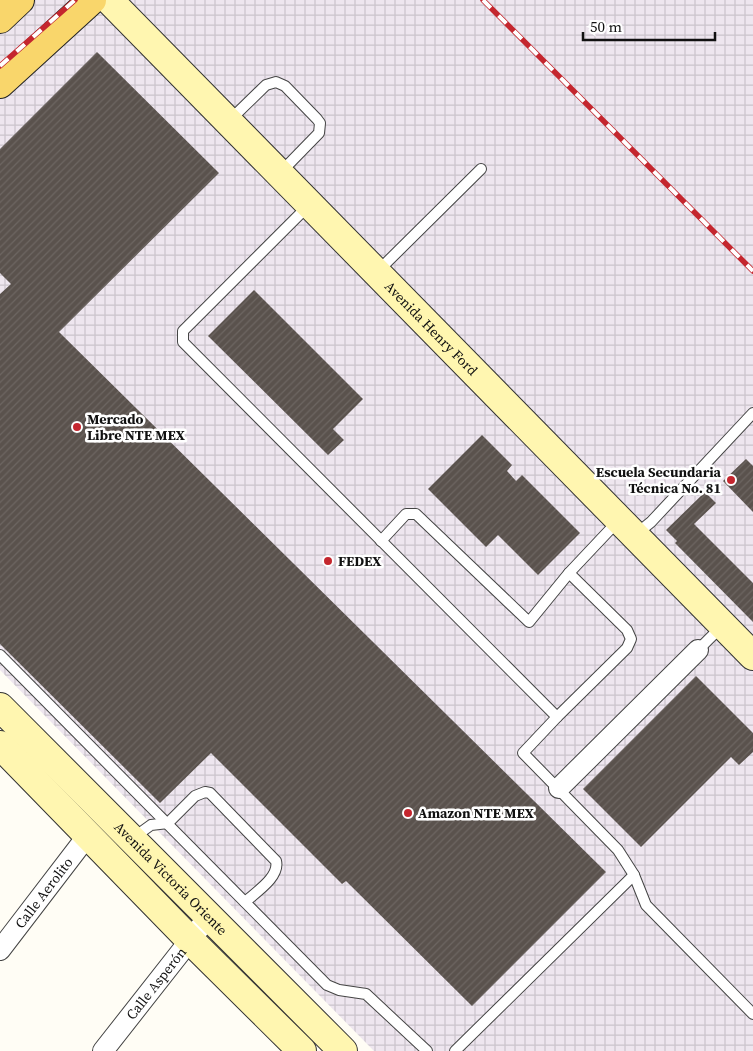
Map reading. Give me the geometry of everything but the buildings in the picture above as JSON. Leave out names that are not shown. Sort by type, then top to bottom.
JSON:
[{"type":"main road","points":[[0,19],[20,0]]},
{"type":"main road","points":[[0,84],[92,0]]},
{"type":"street","name":"Avenida Henry Ford","points":[[109,0],[753,656]]},
{"type":"street","points":[[559,788],[698,650]]},
{"type":"street","name":"Avenida Victoria Oriente","points":[[0,707],[133,838],[343,1051]]},
{"type":"street","points":[[0,745],[293,1048]]},
{"type":"street","name":"Calle Aerolito","points":[[0,950],[88,835]]},
{"type":"street","name":"Calle Asperón","points":[[103,1051],[191,941],[208,916]]},
{"type":"lane","points":[[228,122],[266,85],[276,82],[285,86],[317,119],[320,128],[316,137],[280,174]]},
{"type":"lane","points":[[376,273],[481,169]]},
{"type":"lane","points":[[310,204],[183,331],[183,342],[557,717]]},
{"type":"lane","points":[[381,541],[406,514],[416,514],[529,622],[569,573],[626,528],[651,522],[753,413]]},
{"type":"lane","points":[[569,573],[627,630],[631,639],[627,648],[523,753],[618,850],[634,875],[646,905],[753,1014]]},
{"type":"lane","points":[[698,650],[723,626]]},
{"type":"lane","points":[[0,655],[327,985],[338,990],[366,994],[427,1051]]},
{"type":"lane","points":[[133,838],[151,825],[168,823],[195,796],[205,792],[210,793],[274,856],[277,866],[276,871],[245,902]]},
{"type":"lane","points":[[455,1051],[634,875]]},
{"type":"shaded area","points":[[0,0],[753,0],[753,1051],[374,1051],[0,670]]},
{"type":"railway","points":[[0,66],[75,0]]},
{"type":"railway","points":[[483,0],[753,271]]},
{"type":"place","name":"Mercado Libre NTE MEX","points":[[77,427]]},
{"type":"place","name":"Escuela Secundaria Técnica No. 81","points":[[731,480]]},
{"type":"place","name":"FEDEX","points":[[328,561]]},
{"type":"place","name":"Amazon NTE MEX","points":[[408,813]]}]
